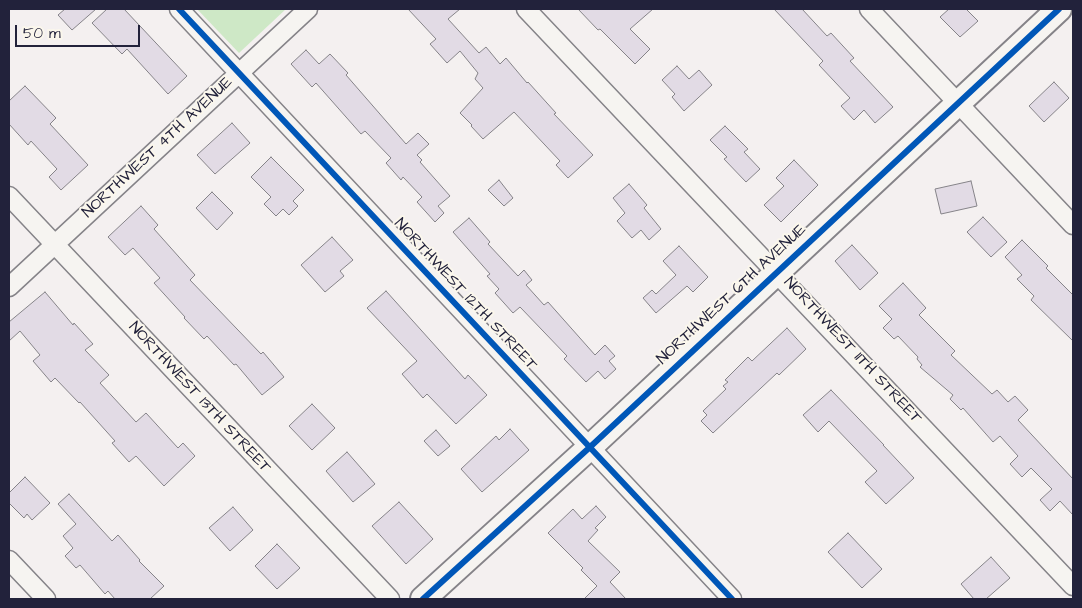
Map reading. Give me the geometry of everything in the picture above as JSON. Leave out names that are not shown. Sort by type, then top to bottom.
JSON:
[{"type":"street","name":"NORTHWEST 12TH STREET","points":[[178,9],[732,599]]},
{"type":"street","name":"NORTHWEST 4TH AVENUE","points":[[9,287],[308,9]]},
{"type":"street","name":"NORTHWEST 11TH STREET","points":[[526,9],[1073,586]]},
{"type":"street","points":[[869,9],[1073,225]]},
{"type":"street","name":"NORTHWEST 6TH AVENUE","points":[[423,599],[589,448],[1059,9]]},
{"type":"street","name":"NORTHWEST 13TH STREET","points":[[9,196],[390,599]]},
{"type":"street","points":[[9,560],[46,599]]},
{"type":"green space","points":[[197,9],[286,9],[239,53]]},
{"type":"building","points":[[65,9],[96,9],[72,30],[58,15]]},
{"type":"building","points":[[107,9],[124,9],[187,76],[168,94],[127,49],[122,54],[92,23]]},
{"type":"building","points":[[408,9],[460,9],[448,19],[479,53],[486,47],[500,64],[506,58],[556,113],[554,114],[593,155],[568,178],[556,165],[560,161],[514,112],[483,139],[460,113],[483,88],[475,79],[478,73],[460,51],[447,63],[430,44],[436,39]]},
{"type":"building","points":[[578,9],[653,9],[630,29],[650,49],[635,64]]},
{"type":"building","points":[[774,9],[802,9],[827,36],[831,33],[854,58],[850,61],[893,107],[875,123],[864,110],[854,120],[841,106],[850,98],[819,65],[823,61]]},
{"type":"building","points":[[949,9],[966,9],[978,21],[960,37],[940,17]]},
{"type":"building","points":[[306,50],[319,64],[330,54],[406,144],[418,133],[429,144],[417,155],[422,160],[420,162],[450,196],[438,206],[444,213],[435,222],[417,202],[422,197],[403,177],[401,180],[386,163],[391,158],[365,131],[361,134],[316,83],[312,87],[291,64]]},
{"type":"building","points":[[677,66],[689,79],[699,70],[712,85],[684,111],[672,97],[675,94],[662,80]]},
{"type":"building","points":[[1054,82],[1069,98],[1044,122],[1029,106]]},
{"type":"building","points":[[25,86],[56,118],[50,124],[88,165],[61,190],[49,177],[57,169],[31,141],[28,145],[9,124],[9,101]]},
{"type":"building","points":[[232,123],[250,143],[215,174],[197,155]]},
{"type":"building","points":[[725,126],[748,149],[744,152],[760,169],[746,182],[724,159],[727,157],[710,140]]},
{"type":"building","points":[[271,157],[304,190],[293,201],[298,206],[289,215],[283,209],[276,216],[264,204],[271,197],[251,177]]},
{"type":"building","points":[[794,160],[818,185],[781,222],[764,205],[784,186],[776,178]]},
{"type":"building","points":[[499,180],[513,198],[504,206],[488,190]]},
{"type":"building","points":[[971,181],[977,206],[941,214],[935,189]]},
{"type":"building","points":[[629,184],[647,205],[644,208],[661,229],[649,240],[641,230],[632,238],[617,221],[625,213],[613,198]]},
{"type":"building","points":[[212,192],[233,213],[217,230],[196,208]]},
{"type":"building","points":[[141,206],[158,225],[154,229],[195,275],[190,280],[261,354],[263,352],[284,377],[262,395],[236,364],[234,365],[207,336],[204,339],[184,318],[154,283],[160,278],[133,248],[125,255],[108,237]]},
{"type":"building","points":[[983,217],[1007,242],[991,257],[967,232]]},
{"type":"building","points":[[469,218],[490,242],[488,244],[518,276],[524,270],[532,280],[526,285],[544,305],[548,302],[595,355],[605,345],[615,356],[609,361],[616,369],[605,379],[598,371],[586,382],[564,359],[567,356],[520,307],[513,313],[495,293],[499,289],[487,276],[490,274],[453,232]]},
{"type":"building","points":[[332,237],[353,260],[340,271],[344,276],[325,292],[301,265]]},
{"type":"building","points":[[1022,240],[1073,295],[1073,341],[1031,300],[1034,296],[1017,279],[1022,275],[1005,257]]},
{"type":"building","points":[[852,245],[878,273],[860,290],[835,261]]},
{"type":"building","points":[[679,246],[708,277],[693,292],[687,286],[656,313],[643,298],[652,290],[656,294],[676,275],[663,261]]},
{"type":"building","points":[[903,283],[926,308],[919,315],[955,351],[951,355],[992,394],[997,390],[1008,402],[1015,396],[1028,410],[1018,420],[1073,479],[1073,515],[1060,501],[1050,511],[1040,500],[1052,489],[1031,468],[1022,477],[1010,464],[1018,456],[1000,436],[993,442],[963,408],[961,410],[950,399],[953,395],[920,367],[922,365],[917,359],[918,357],[898,336],[894,339],[883,328],[892,319],[879,306]]},
{"type":"building","points":[[386,291],[465,379],[468,375],[487,395],[456,424],[427,394],[423,398],[402,374],[417,361],[367,308]]},
{"type":"building","points":[[45,292],[73,325],[74,323],[93,344],[85,350],[109,375],[100,383],[136,422],[146,413],[178,448],[183,443],[195,456],[164,486],[136,456],[129,462],[112,443],[115,441],[80,402],[55,378],[51,382],[33,361],[40,355],[20,331],[9,341],[9,322]]},
{"type":"building","points":[[787,328],[806,349],[779,375],[777,373],[713,433],[701,421],[707,415],[703,411],[726,389],[723,386],[728,382],[725,380],[748,357],[752,361]]},
{"type":"building","points":[[831,390],[914,478],[886,504],[865,482],[877,471],[829,421],[818,432],[803,415]]},
{"type":"building","points":[[312,404],[335,428],[312,450],[289,426]]},
{"type":"building","points":[[510,429],[529,450],[482,492],[461,469],[496,436],[499,440]]},
{"type":"building","points":[[436,430],[450,446],[438,456],[424,441]]},
{"type":"building","points":[[347,452],[375,484],[353,502],[326,471]]},
{"type":"building","points":[[25,477],[50,503],[32,520],[27,514],[24,518],[9,503],[9,493]]},
{"type":"building","points":[[69,494],[112,541],[118,535],[139,561],[164,586],[150,599],[115,599],[108,591],[105,594],[80,565],[76,568],[65,556],[73,548],[63,536],[76,524],[58,504]]},
{"type":"building","points":[[399,502],[433,539],[406,564],[372,526]]},
{"type":"building","points":[[596,506],[606,517],[595,528],[598,530],[588,541],[620,572],[610,582],[626,599],[584,599],[597,586],[581,570],[583,568],[548,533],[573,509],[582,519]]},
{"type":"building","points":[[233,507],[253,530],[230,551],[209,528]]},
{"type":"building","points":[[848,533],[882,569],[862,588],[828,552]]},
{"type":"building","points":[[277,544],[300,568],[277,589],[255,566]]},
{"type":"building","points":[[991,557],[1010,578],[986,599],[974,599],[961,584]]},
{"type":"cycle path","points":[[179,9],[732,599]]},
{"type":"cycle path","points":[[423,599],[589,448],[1059,9]]}]
